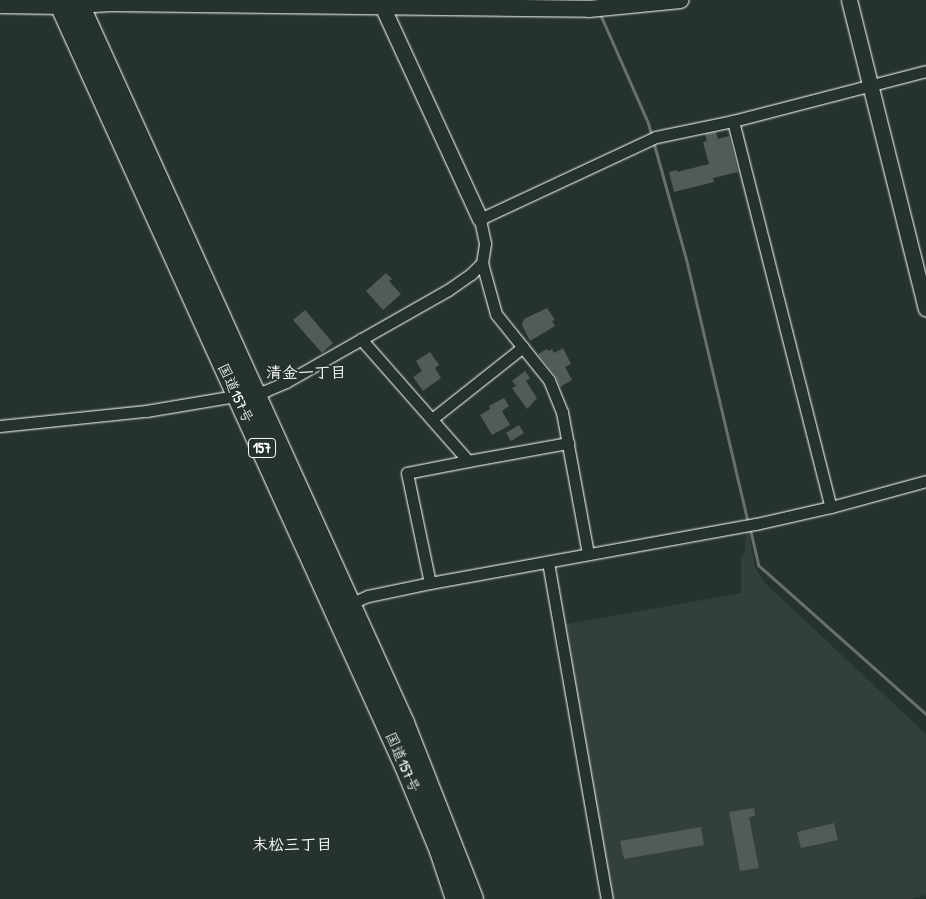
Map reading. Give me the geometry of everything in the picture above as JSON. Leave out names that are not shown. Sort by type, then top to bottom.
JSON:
[{"type":"highway","name":"国道157号","points":[[68,3],[246,394],[405,766],[440,851],[456,899]]},
{"type":"highway","name":"国道157号","points":[[246,394],[349,604],[404,723],[473,899]]},
{"type":"main road","points":[[0,5],[68,3],[425,4],[589,9],[681,0]]},
{"type":"street","points":[[849,0],[926,309]]},
{"type":"street","points":[[381,4],[480,219],[485,243],[482,263],[496,314],[549,380],[562,412],[588,554]]},
{"type":"street","points":[[480,219],[651,139],[733,121],[926,71]]},
{"type":"street","points":[[733,121],[831,507]]},
{"type":"street","points":[[0,426],[146,411],[246,394],[286,382],[448,290],[471,274],[482,263]]},
{"type":"street","points":[[360,340],[468,461]]},
{"type":"street","points":[[432,419],[523,347]]},
{"type":"street","points":[[430,583],[407,473],[568,443]]},
{"type":"street","points":[[349,604],[368,596],[430,583],[742,527],[831,507],[926,481]]},
{"type":"street","points":[[548,562],[607,899]]},
{"type":"shaded area","points":[[746,532],[749,532],[755,567],[765,583],[926,734],[926,895],[911,899],[610,899],[562,625],[741,593],[741,558],[745,551]]},
{"type":"building","points":[[716,132],[718,139],[729,136],[738,172],[713,178],[714,182],[674,192],[669,172],[677,170],[677,172],[709,164],[703,142],[707,141],[705,134]]},
{"type":"building","points":[[386,273],[392,279],[389,281],[401,294],[383,310],[366,291]]},
{"type":"building","points":[[547,308],[555,320],[552,321],[555,326],[530,341],[522,325],[524,319]]},
{"type":"building","points":[[305,310],[333,343],[322,353],[293,320]]},
{"type":"building","points":[[563,348],[571,364],[565,367],[572,380],[560,387],[555,375],[538,354],[547,349],[548,351],[552,349],[554,353]]},
{"type":"building","points":[[430,352],[439,365],[435,368],[441,378],[423,391],[413,377],[422,371],[416,361]]},
{"type":"building","points":[[525,371],[530,378],[526,381],[537,398],[527,409],[512,388],[516,386],[512,381]]},
{"type":"building","points":[[504,398],[509,406],[502,411],[510,425],[492,435],[480,415],[490,409],[489,406]]},
{"type":"building","points":[[519,425],[524,433],[511,441],[506,433]]},
{"type":"building","points":[[754,808],[755,816],[749,817],[759,868],[740,871],[729,812]]},
{"type":"building","points":[[834,823],[838,840],[801,848],[797,832]]},
{"type":"building","points":[[701,827],[704,845],[624,859],[620,841]]},
{"type":"waterway","points":[[600,14],[648,123],[686,259],[748,523]]},
{"type":"waterway","points":[[750,529],[758,565],[926,714]]},
{"type":"district","name":"清金一丁目","points":[[306,372]]},
{"type":"district","name":"末松三丁目","points":[[292,844]]}]
